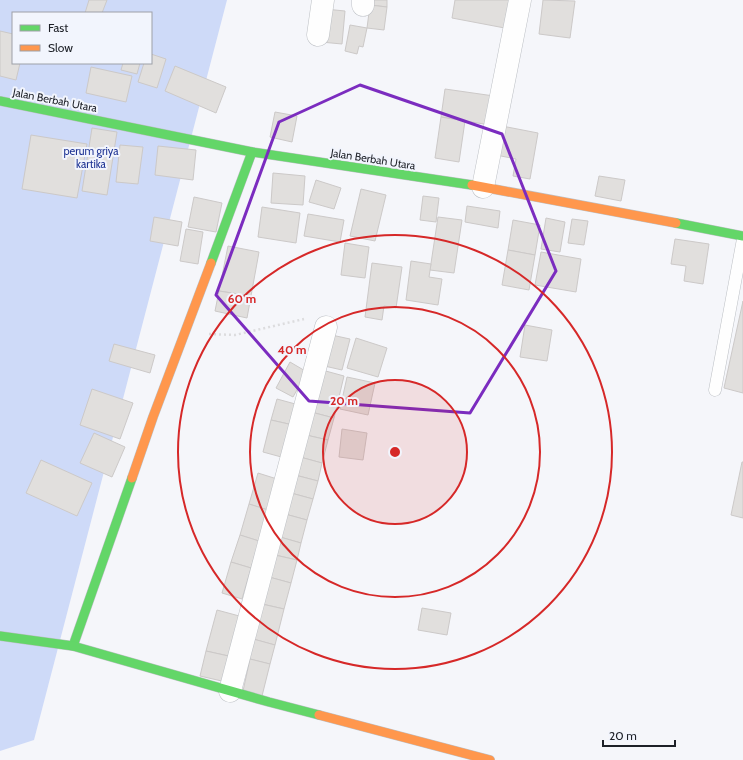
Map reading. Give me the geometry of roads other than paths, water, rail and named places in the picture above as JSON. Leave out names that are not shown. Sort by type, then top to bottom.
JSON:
[{"type":"street","points":[[318,35],[323,0]]},
{"type":"street","points":[[482,187],[520,0]]},
{"type":"street","name":"Jalan Berbah Utara","points":[[0,101],[252,152],[482,187],[743,238]]},
{"type":"street","points":[[73,646],[153,417],[252,152]]},
{"type":"street","points":[[230,691],[326,327]]},
{"type":"street","points":[[0,636],[73,646],[269,702],[490,760]]},
{"type":"lane","points":[[715,390],[743,238]]},
{"type":"park label","name":"perum griya kartika","points":[[91,157]]}]
